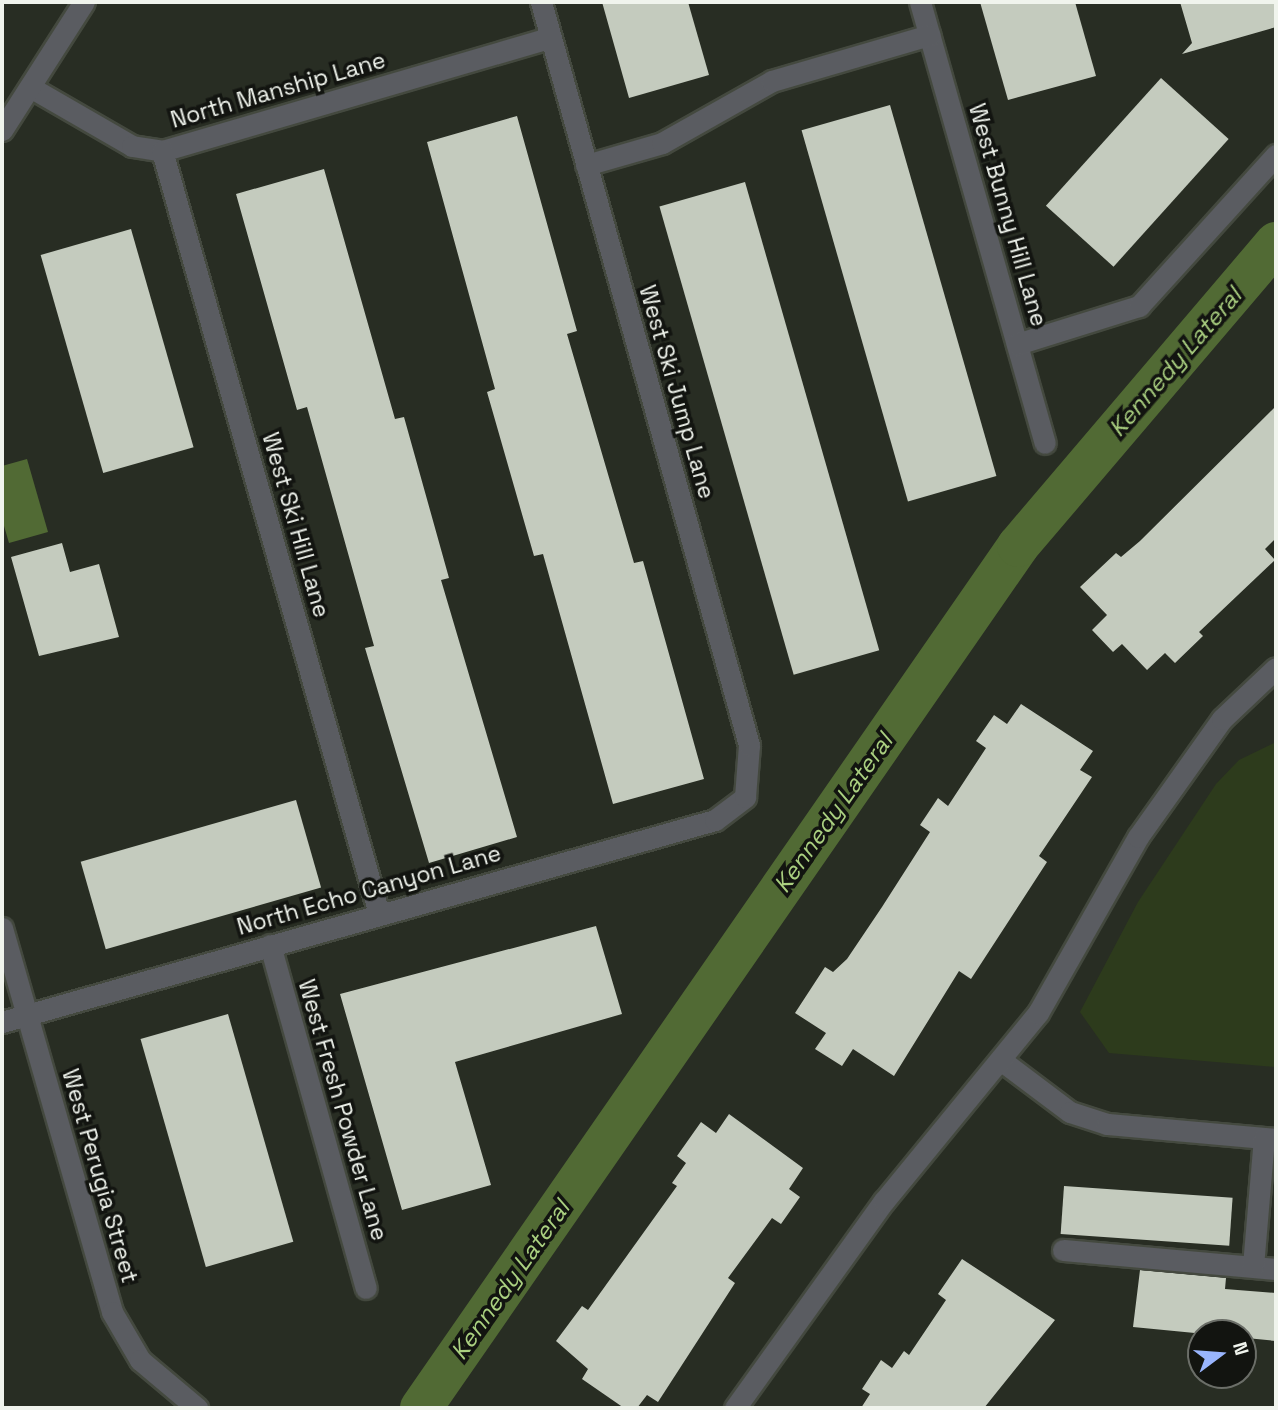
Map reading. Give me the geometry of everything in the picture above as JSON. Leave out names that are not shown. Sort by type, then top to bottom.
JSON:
[{"type":"street","points":[[2,130],[84,2]]},
{"type":"street","name":"West Ski Jump Lane","points":[[541,2],[749,745],[745,797]]},
{"type":"street","name":"West Bunny Hill Lane","points":[[920,2],[1045,443]]},
{"type":"street","points":[[586,165],[662,143],[772,81],[929,35]]},
{"type":"street","name":"North Manship Lane","points":[[30,87],[121,141],[162,151],[551,37]]},
{"type":"street","name":"West Ski Hill Lane","points":[[162,151],[379,914]]},
{"type":"street","points":[[1017,344],[1139,306],[1276,155]]},
{"type":"street","points":[[736,1408],[884,1201],[1002,1061],[1038,1013],[1138,837],[1223,719],[1276,668]]},
{"type":"street","name":"North Echo Canyon Lane","points":[[2,1022],[715,820],[745,797]]},
{"type":"street","name":"West Perugia Street","points":[[2,928],[112,1312],[141,1360],[197,1408]]},
{"type":"street","name":"West Fresh Powder Lane","points":[[270,945],[366,1288]]},
{"type":"street","points":[[1002,1061],[1070,1112],[1107,1124],[1270,1139],[1253,1266]]},
{"type":"street","points":[[1063,1250],[1276,1269]]},
{"type":"shaded area","points":[[27,459],[48,532],[9,543],[2,519],[2,466]]},
{"type":"shaded area","points":[[1276,742],[1276,1067],[1109,1053],[1080,1012],[1138,902],[1216,784],[1239,760]]},
{"type":"building","points":[[602,2],[688,2],[709,75],[629,98]]},
{"type":"building","points":[[980,2],[1075,2],[1096,76],[1008,100]]},
{"type":"building","points":[[1180,2],[1276,2],[1276,27],[1182,54],[1192,43]]},
{"type":"building","points":[[1161,78],[1229,139],[1114,267],[1046,206]]},
{"type":"building","points":[[890,105],[996,476],[908,501],[802,130]]},
{"type":"building","points":[[517,116],[577,331],[567,334],[634,563],[643,561],[704,779],[613,804],[543,554],[534,556],[487,392],[495,389],[427,142]]},
{"type":"building","points":[[324,169],[395,419],[404,417],[449,578],[441,580],[517,837],[429,863],[365,648],[374,646],[307,407],[297,410],[236,194]]},
{"type":"building","points":[[745,182],[879,650],[794,675],[659,207]]},
{"type":"building","points":[[131,229],[194,447],[103,473],[41,255]]},
{"type":"building","points":[[1276,406],[1276,538],[1265,549],[1275,560],[1199,632],[1203,636],[1175,663],[1165,653],[1147,670],[1122,644],[1113,652],[1092,630],[1107,615],[1080,587],[1116,553],[1121,557],[1140,541]]},
{"type":"building","points":[[62,543],[70,572],[99,564],[119,637],[39,656],[11,557]]},
{"type":"building","points":[[1021,704],[1093,751],[1080,770],[1092,777],[1039,856],[1047,862],[971,979],[959,971],[894,1076],[853,1049],[842,1066],[815,1049],[826,1033],[795,1013],[825,967],[833,972],[847,959],[882,907],[930,832],[920,825],[938,798],[948,806],[986,748],[976,741],[994,715],[1007,724]]},
{"type":"building","points":[[296,800],[321,887],[106,949],[81,862]]},
{"type":"building","points":[[596,926],[622,1014],[455,1062],[491,1185],[402,1210],[340,994]]},
{"type":"building","points":[[228,1014],[293,1242],[206,1267],[141,1039]]},
{"type":"building","points":[[729,1114],[803,1168],[789,1189],[800,1197],[781,1224],[772,1218],[728,1278],[735,1283],[658,1402],[647,1395],[637,1408],[624,1408],[582,1379],[588,1369],[556,1341],[582,1306],[588,1310],[677,1186],[672,1183],[686,1163],[677,1156],[701,1122],[716,1133]]},
{"type":"building","points":[[1064,1186],[1233,1198],[1229,1246],[1061,1234]]},
{"type":"building","points":[[962,1259],[1055,1320],[984,1408],[861,1408],[870,1394],[862,1389],[881,1360],[892,1368],[904,1351],[909,1355],[946,1300],[938,1294]]},
{"type":"building","points":[[1140,1270],[1226,1278],[1225,1289],[1276,1293],[1276,1341],[1257,1339],[1257,1319],[1187,1319],[1187,1332],[1133,1327]]},
{"type":"waterway","name":"Kennedy Lateral","points":[[421,1408],[1018,546],[1276,243]]}]
